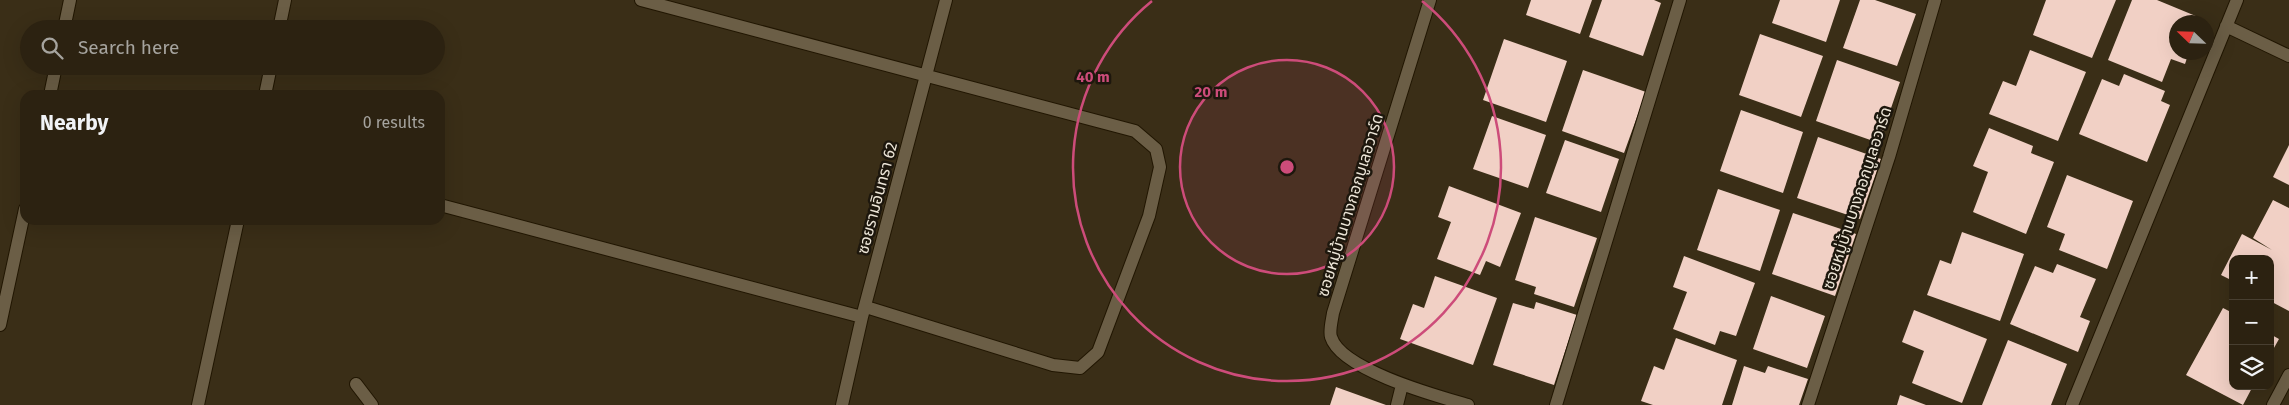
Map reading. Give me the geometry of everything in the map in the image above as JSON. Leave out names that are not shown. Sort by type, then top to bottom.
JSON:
[{"type":"street","points":[[66,20],[70,0]]},
{"type":"street","points":[[281,20],[285,0]]},
{"type":"street","points":[[445,206],[864,312],[1053,365],[1080,368],[1098,352],[1149,216],[1160,167],[1156,149],[1135,131],[926,74],[641,0]]},
{"type":"street","name":"ซอยรามอินทรา 62","points":[[842,405],[864,312],[946,0]]},
{"type":"street","name":"ซอยหมู่บ้านบางกอกบูเลอวาร์ด","points":[[1430,0],[1333,313],[1331,336],[1340,350],[1351,360],[1402,385],[1468,405]]},
{"type":"street","points":[[1556,405],[1680,0]]},
{"type":"street","name":"ซอยหมู่บ้านบางกอกบูเลอวาร์ด","points":[[1808,405],[1889,158],[1934,0]]},
{"type":"street","points":[[2072,405],[2237,0]]},
{"type":"street","points":[[2226,26],[2289,56]]},
{"type":"street","points":[[51,90],[54,75]]},
{"type":"street","points":[[266,90],[269,75]]},
{"type":"street","points":[[0,325],[22,225]]},
{"type":"street","points":[[198,405],[237,225]]},
{"type":"street","points":[[2273,405],[2289,375]]},
{"type":"street","points":[[356,384],[372,405]]},
{"type":"street","points":[[1396,405],[1402,385]]},
{"type":"building","points":[[1531,0],[1592,0],[1580,34],[1526,15]]},
{"type":"building","points":[[1602,0],[1654,0],[1661,3],[1643,56],[1589,37]]},
{"type":"building","points":[[1780,0],[1840,0],[1826,42],[1772,23]]},
{"type":"building","points":[[1860,0],[1875,0],[1916,14],[1897,66],[1843,48]]},
{"type":"building","points":[[2046,0],[2116,0],[2092,58],[2033,35]]},
{"type":"building","points":[[2132,0],[2157,0],[2193,15],[2169,15],[2169,60],[2171,60],[2162,82],[2108,60]]},
{"type":"building","points":[[1760,34],[1823,56],[1801,117],[1739,95]]},
{"type":"building","points":[[1504,39],[1567,61],[1546,122],[1483,100]]},
{"type":"building","points":[[2030,50],[2086,72],[2058,141],[1989,114],[2003,81],[2016,86]]},
{"type":"building","points":[[1837,60],[1900,82],[1879,143],[1816,121]]},
{"type":"building","points":[[2174,60],[2186,60],[2185,64]]},
{"type":"building","points":[[1583,70],[1646,92],[1624,153],[1562,131]]},
{"type":"building","points":[[2124,74],[2165,91],[2161,101],[2170,105],[2147,162],[2079,134],[2102,79],[2119,86]]},
{"type":"building","points":[[1741,110],[1803,132],[1783,193],[1720,171]]},
{"type":"building","points":[[1492,116],[1546,135],[1528,188],[1473,169]]},
{"type":"building","points":[[1989,128],[2033,146],[2031,153],[2054,162],[2026,234],[1973,212],[1988,172],[1973,166]]},
{"type":"building","points":[[1818,137],[1881,159],[1860,219],[1797,198]]},
{"type":"building","points":[[1565,140],[1619,159],[1601,212],[1546,193]]},
{"type":"building","points":[[2289,145],[2289,185],[2273,177]]},
{"type":"building","points":[[2067,175],[2133,201],[2107,269],[2059,250],[2065,234],[2047,227]]},
{"type":"building","points":[[1449,186],[1521,213],[1500,267],[1486,261],[1480,275],[1437,259],[1451,222],[1438,217]]},
{"type":"building","points":[[1718,189],[1780,210],[1760,271],[1697,250]]},
{"type":"building","points":[[2273,200],[2289,208],[2289,311],[2274,303],[2274,255],[2231,255],[2242,234],[2272,250],[2253,238]]},
{"type":"building","points":[[1793,213],[1856,234],[1835,296],[1772,274]]},
{"type":"building","points":[[1535,217],[1597,238],[1574,307],[1534,294],[1536,287],[1515,280]]},
{"type":"building","points":[[1962,232],[2024,254],[2000,321],[1927,295],[1940,260],[1951,264]]},
{"type":"building","points":[[1684,256],[1755,283],[1736,336],[1720,331],[1715,345],[1673,329],[1687,292],[1673,287]]},
{"type":"building","points":[[2229,259],[2229,279],[2221,275]]},
{"type":"building","points":[[2057,264],[2096,279],[2080,317],[2090,321],[2078,352],[2010,324],[2035,266],[2053,273]]},
{"type":"building","points":[[1435,276],[1497,298],[1473,365],[1400,339],[1413,304],[1424,308]]},
{"type":"building","points":[[1771,296],[1825,316],[1807,368],[1753,349]]},
{"type":"building","points":[[1536,302],[1577,315],[1554,385],[1493,365],[1513,303],[1534,309]]},
{"type":"building","points":[[2223,308],[2229,311],[2229,390],[2251,390],[2243,405],[2186,375]]},
{"type":"building","points":[[1914,310],[1987,339],[1962,403],[1912,383],[1924,351],[1902,342]]},
{"type":"building","points":[[2274,336],[2279,339],[2274,348]]},
{"type":"building","points":[[1676,338],[1737,360],[1722,405],[1653,405],[1641,401],[1654,366],[1664,370]]},
{"type":"building","points":[[2008,340],[2067,364],[2051,405],[1982,405]]},
{"type":"building","points":[[1744,366],[1765,373],[1768,366],[1808,379],[1799,405],[1732,405]]},
{"type":"building","points":[[1336,387],[1386,405],[1330,405]]},
{"type":"building","points":[[1900,395],[1926,405],[1897,405]]}]
